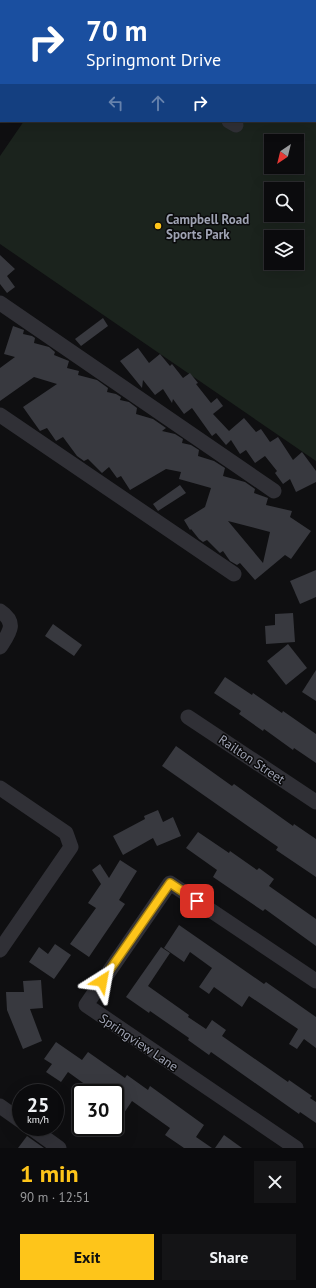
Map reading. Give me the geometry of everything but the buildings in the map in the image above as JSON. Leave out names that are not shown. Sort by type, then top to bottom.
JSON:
[{"type":"street","points":[[0,304],[274,491]]},
{"type":"street","points":[[0,415],[234,574]]},
{"type":"street","points":[[0,611],[7,616],[11,623],[10,631],[0,647]]},
{"type":"street","name":"Railton Street","points":[[188,717],[316,802]]},
{"type":"street","points":[[0,788],[66,833],[71,847],[0,950]]},
{"type":"street","name":"Springview Lane","points":[[296,1148],[86,1006],[170,883],[316,981]]},
{"type":"street","points":[[0,1106],[12,1115]]},
{"type":"street","points":[[42,1136],[59,1148]]},
{"type":"shaded area","name":"Campbell Road Sports Park","points":[[23,122],[316,122],[316,461],[0,244],[0,156]]},
{"type":"place","name":"Campbell Road Sports Park","points":[[158,226]]},
{"type":"route","points":[[102,981],[170,883],[197,901]]}]
